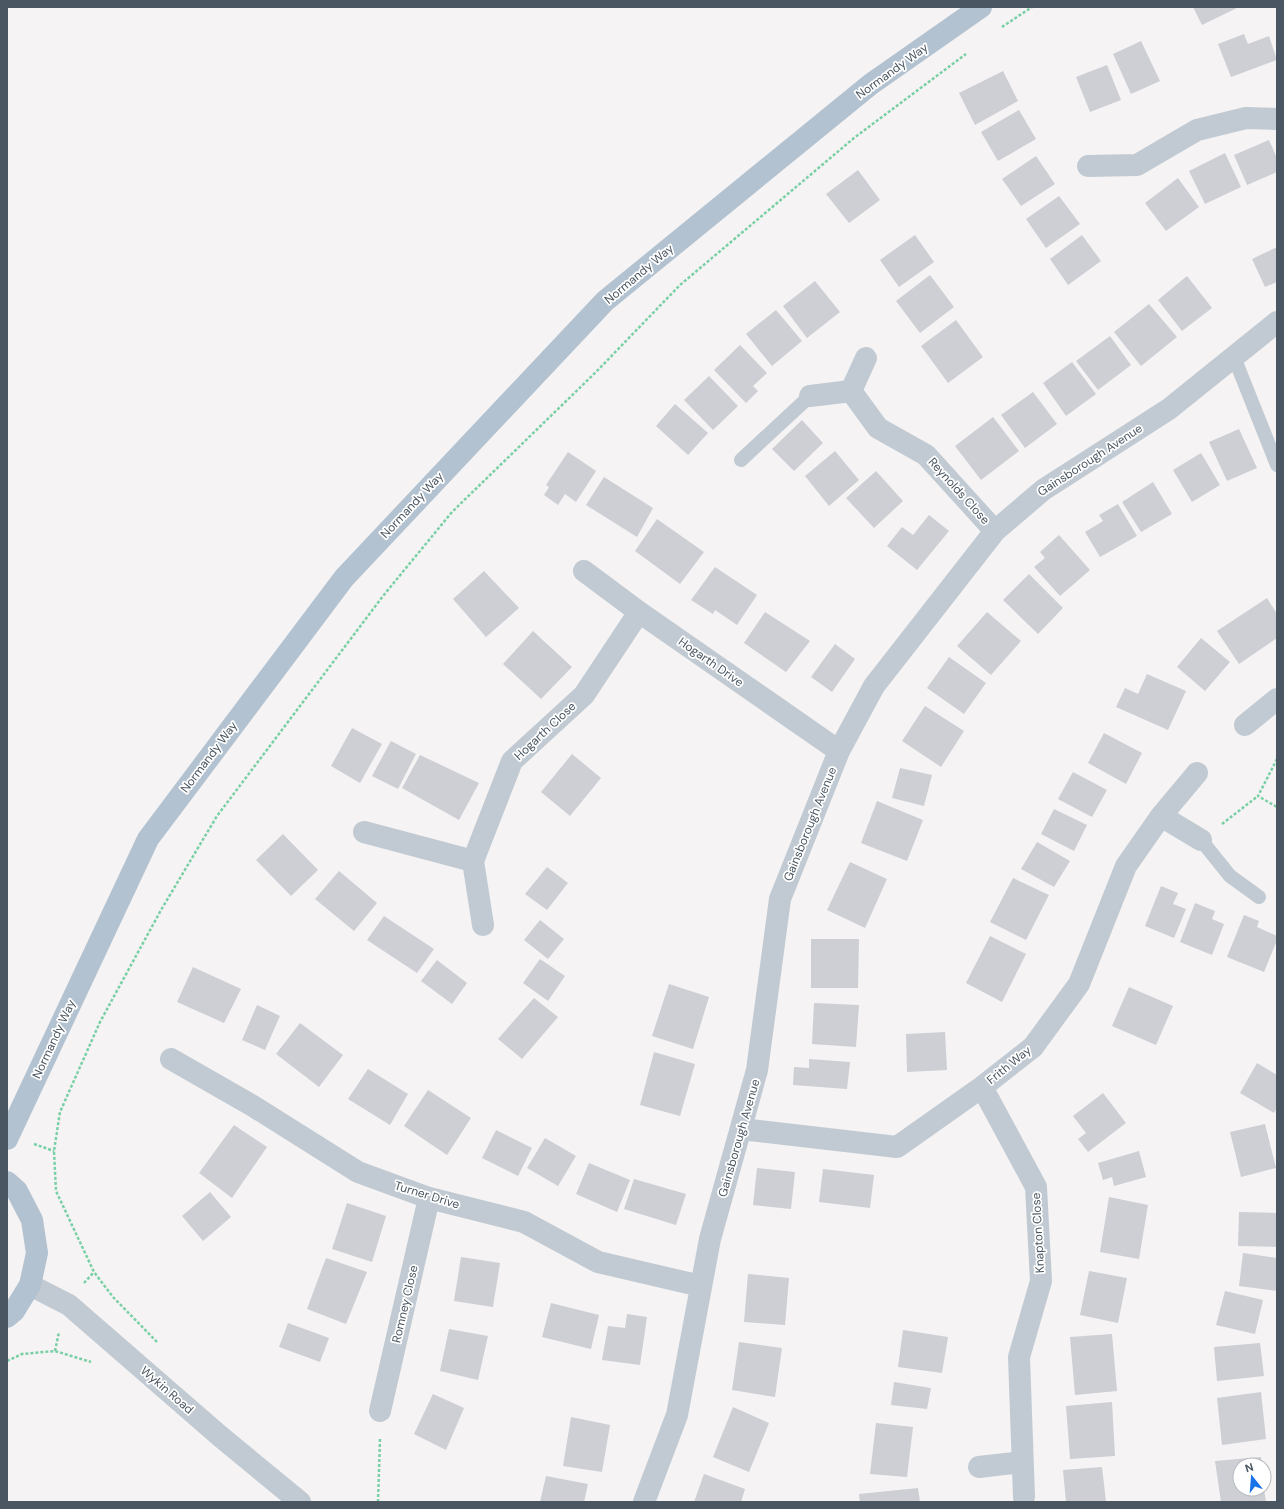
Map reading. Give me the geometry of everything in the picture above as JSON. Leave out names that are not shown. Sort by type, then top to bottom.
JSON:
[{"type":"main road","name":"Normandy Way","points":[[7,1139],[148,839],[344,578],[605,301],[871,84],[981,7]]},
{"type":"main road","points":[[7,1182],[17,1191],[32,1220],[37,1253],[30,1285],[14,1311],[7,1317]]},
{"type":"street","points":[[1088,166],[1137,166],[1197,130],[1246,118],[1277,119]]},
{"type":"street","name":"Gainsborough Avenue","points":[[644,1502],[677,1415],[710,1239],[758,1070],[780,899],[839,751],[874,686],[994,531],[1043,490],[1169,409],[1277,322]]},
{"type":"street","points":[[810,396],[851,391],[866,358]]},
{"type":"street","name":"Reynolds Close","points":[[851,391],[878,428],[926,455],[994,531]]},
{"type":"street","name":"Hogarth Drive","points":[[584,571],[639,612],[839,751]]},
{"type":"street","name":"Hogarth Close","points":[[473,861],[512,761],[584,694],[639,612]]},
{"type":"street","points":[[1245,725],[1277,699]]},
{"type":"street","name":"Frith Way","points":[[741,1129],[897,1147],[982,1087],[1033,1047],[1079,984],[1126,866],[1161,816],[1197,772]]},
{"type":"street","points":[[1161,816],[1202,840]]},
{"type":"street","points":[[364,832],[473,861],[483,925]]},
{"type":"street","name":"Turner Drive","points":[[171,1059],[253,1106],[358,1172],[429,1198],[524,1222],[598,1262],[701,1286]]},
{"type":"street","name":"Knapton Close","points":[[982,1087],[1036,1187],[1041,1281],[1019,1357],[1024,1497]]},
{"type":"street","name":"Romney Close","points":[[380,1411],[429,1198]]},
{"type":"street","name":"Wykin Road","points":[[30,1285],[69,1305],[221,1437],[300,1502]]},
{"type":"street","points":[[979,1467],[1022,1462]]},
{"type":"lane","points":[[1234,357],[1277,465]]},
{"type":"lane","points":[[741,460],[810,396]]},
{"type":"lane","points":[[1202,840],[1230,876],[1259,897]]},
{"type":"path","points":[[999,29],[1032,7]]},
{"type":"path","points":[[94,1272],[56,1191],[54,1151],[60,1112],[100,1022],[161,910],[217,816],[383,596],[452,512],[596,372],[680,285],[854,138],[967,52]]},
{"type":"path","points":[[1202,840],[1258,796],[1277,759]]},
{"type":"path","points":[[1258,796],[1277,807]]},
{"type":"path","points":[[7,1361],[22,1354],[55,1351]]},
{"type":"path","points":[[378,1502],[380,1411]]},
{"type":"building","points":[[1193,7],[1239,7],[1202,25]]},
{"type":"building","points":[[1244,34],[1248,44],[1269,36],[1277,60],[1231,77],[1218,44]]},
{"type":"building","points":[[1141,41],[1160,81],[1131,94],[1113,54]]},
{"type":"building","points":[[1107,65],[1121,100],[1090,112],[1076,77]]},
{"type":"building","points":[[1003,71],[1018,101],[975,125],[959,93]]},
{"type":"building","points":[[1019,110],[1036,139],[998,161],[981,132]]},
{"type":"building","points":[[1269,140],[1277,158],[1277,172],[1247,185],[1234,155]]},
{"type":"building","points":[[1225,153],[1241,187],[1205,204],[1189,171]]},
{"type":"building","points":[[1036,156],[1055,184],[1021,206],[1002,179]]},
{"type":"building","points":[[858,170],[880,200],[849,223],[826,194]]},
{"type":"building","points":[[1178,178],[1199,207],[1166,231],[1145,203]]},
{"type":"building","points":[[1059,196],[1080,224],[1046,248],[1026,219]]},
{"type":"building","points":[[915,235],[934,262],[899,287],[880,260]]},
{"type":"building","points":[[1082,235],[1101,261],[1068,285],[1050,259]]},
{"type":"building","points":[[1277,247],[1277,282],[1265,287],[1252,259]]},
{"type":"building","points":[[930,275],[954,307],[920,333],[896,301]]},
{"type":"building","points":[[1187,276],[1212,308],[1182,331],[1158,300]]},
{"type":"building","points":[[815,281],[840,312],[807,338],[783,306]]},
{"type":"building","points":[[1149,304],[1177,337],[1141,366],[1114,332]]},
{"type":"building","points":[[776,310],[802,341],[772,366],[746,334]]},
{"type":"building","points":[[956,320],[983,357],[948,383],[921,346]]},
{"type":"building","points":[[1110,336],[1131,365],[1098,390],[1076,361]]},
{"type":"building","points":[[740,345],[767,373],[753,386],[758,391],[746,403],[714,370]]},
{"type":"building","points":[[1072,362],[1096,394],[1066,416],[1043,383]]},
{"type":"building","points":[[709,376],[738,406],[713,430],[684,400]]},
{"type":"building","points":[[1033,392],[1057,424],[1025,448],[1001,415]]},
{"type":"building","points":[[675,404],[708,433],[688,455],[656,426]]},
{"type":"building","points":[[993,417],[1019,451],[981,480],[955,446]]},
{"type":"building","points":[[802,420],[823,443],[794,471],[772,449]]},
{"type":"building","points":[[1239,429],[1257,468],[1227,481],[1209,442]]},
{"type":"building","points":[[835,451],[859,480],[829,506],[805,476]]},
{"type":"building","points":[[568,452],[596,471],[576,502],[565,494],[558,505],[544,495],[549,487],[546,485]]},
{"type":"building","points":[[1201,453],[1220,485],[1192,502],[1173,470]]},
{"type":"building","points":[[876,471],[903,501],[874,528],[846,498]]},
{"type":"building","points":[[604,477],[653,508],[637,537],[586,505]]},
{"type":"building","points":[[1153,482],[1172,514],[1141,532],[1122,502]]},
{"type":"building","points":[[1118,504],[1137,536],[1100,557],[1085,532],[1103,521],[1099,515]]},
{"type":"building","points":[[929,515],[949,531],[917,570],[887,546],[902,527],[913,535]]},
{"type":"building","points":[[657,519],[704,552],[680,584],[635,551]]},
{"type":"building","points":[[1059,535],[1090,570],[1060,596],[1034,567],[1045,558],[1040,552]]},
{"type":"building","points":[[715,567],[757,595],[737,625],[715,610],[713,614],[691,600]]},
{"type":"building","points":[[484,571],[519,608],[486,637],[453,599]]},
{"type":"building","points":[[1029,574],[1063,608],[1038,634],[1003,600]]},
{"type":"building","points":[[1267,598],[1277,614],[1277,638],[1239,664],[1217,631]]},
{"type":"building","points":[[765,612],[810,641],[786,672],[744,643]]},
{"type":"building","points":[[987,612],[1021,641],[991,675],[957,646]]},
{"type":"building","points":[[533,631],[572,667],[541,699],[503,664]]},
{"type":"building","points":[[1201,638],[1230,662],[1205,691],[1177,667]]},
{"type":"building","points":[[835,644],[855,659],[832,692],[811,677]]},
{"type":"building","points":[[949,657],[986,683],[964,714],[927,688]]},
{"type":"building","points":[[1147,674],[1186,691],[1168,730],[1116,707],[1125,688],[1138,694]]},
{"type":"building","points":[[925,706],[964,731],[941,767],[902,741]]},
{"type":"building","points":[[352,728],[382,744],[360,783],[331,766]]},
{"type":"building","points":[[1104,733],[1142,753],[1126,784],[1088,763]]},
{"type":"building","points":[[391,741],[416,754],[398,789],[372,776]]},
{"type":"building","points":[[572,754],[601,778],[570,816],[541,792]]},
{"type":"building","points":[[420,755],[479,783],[459,820],[402,788]]},
{"type":"building","points":[[900,768],[932,775],[924,806],[892,798]]},
{"type":"building","points":[[1073,772],[1107,790],[1092,817],[1058,799]]},
{"type":"building","points":[[877,801],[923,820],[907,861],[861,843]]},
{"type":"building","points":[[1054,809],[1087,825],[1074,851],[1041,834]]},
{"type":"building","points":[[283,834],[318,870],[291,896],[256,860]]},
{"type":"building","points":[[1037,842],[1070,861],[1054,887],[1021,869]]},
{"type":"building","points":[[850,862],[887,879],[865,928],[827,910]]},
{"type":"building","points":[[547,867],[568,883],[547,910],[525,894]]},
{"type":"building","points":[[339,871],[377,903],[354,931],[315,899]]},
{"type":"building","points":[[1013,878],[1049,895],[1026,940],[990,922]]},
{"type":"building","points":[[1161,886],[1178,893],[1173,904],[1186,909],[1174,938],[1145,926]]},
{"type":"building","points":[[1195,903],[1215,911],[1212,919],[1224,924],[1212,955],[1180,942]]},
{"type":"building","points":[[1244,915],[1259,921],[1257,927],[1277,936],[1277,940],[1264,972],[1227,957]]},
{"type":"building","points":[[384,916],[434,949],[417,973],[367,940]]},
{"type":"building","points":[[540,920],[564,939],[548,959],[524,940]]},
{"type":"building","points":[[990,936],[1026,954],[1002,1002],[966,983]]},
{"type":"building","points":[[811,939],[859,939],[858,988],[811,988]]},
{"type":"building","points":[[540,959],[565,976],[548,1001],[523,983]]},
{"type":"building","points":[[437,960],[467,983],[452,1004],[421,981]]},
{"type":"building","points":[[193,967],[241,989],[224,1023],[177,1002]]},
{"type":"building","points":[[669,984],[709,997],[693,1049],[652,1036]]},
{"type":"building","points":[[1129,987],[1173,1006],[1156,1045],[1112,1026]]},
{"type":"building","points":[[534,998],[558,1017],[522,1059],[498,1039]]},
{"type":"building","points":[[814,1003],[859,1005],[856,1047],[812,1044]]},
{"type":"building","points":[[257,1005],[280,1016],[265,1050],[242,1040]]},
{"type":"building","points":[[300,1023],[343,1055],[319,1087],[276,1054]]},
{"type":"building","points":[[945,1032],[947,1070],[907,1072],[906,1034]]},
{"type":"building","points":[[654,1052],[695,1064],[680,1116],[640,1105]]},
{"type":"building","points":[[809,1059],[850,1062],[847,1089],[793,1085],[794,1067],[809,1068]]},
{"type":"building","points":[[1257,1063],[1277,1075],[1277,1108],[1274,1113],[1240,1093]]},
{"type":"building","points":[[368,1069],[408,1094],[390,1125],[348,1099]]},
{"type":"building","points":[[428,1090],[471,1118],[447,1155],[404,1126]]},
{"type":"building","points":[[1103,1093],[1126,1123],[1088,1152],[1078,1139],[1086,1133],[1073,1116]]},
{"type":"building","points":[[1265,1124],[1276,1168],[1241,1177],[1230,1132]]},
{"type":"building","points":[[234,1125],[267,1147],[232,1198],[199,1173]]},
{"type":"building","points":[[496,1130],[532,1148],[518,1176],[482,1158]]},
{"type":"building","points":[[545,1138],[576,1156],[558,1186],[527,1168]]},
{"type":"building","points":[[1139,1151],[1146,1177],[1114,1186],[1112,1177],[1103,1180],[1098,1163]]},
{"type":"building","points":[[589,1163],[630,1180],[617,1212],[576,1194]]},
{"type":"building","points":[[757,1168],[795,1172],[791,1209],[753,1205]]},
{"type":"building","points":[[823,1169],[874,1175],[870,1208],[819,1202]]},
{"type":"building","points":[[634,1179],[686,1194],[676,1225],[624,1209]]},
{"type":"building","points":[[210,1192],[231,1217],[203,1241],[182,1216]]},
{"type":"building","points":[[1109,1197],[1148,1205],[1139,1259],[1100,1252]]},
{"type":"building","points":[[347,1203],[386,1216],[372,1262],[332,1249]]},
{"type":"building","points":[[1239,1212],[1277,1213],[1277,1247],[1238,1246]]},
{"type":"building","points":[[1243,1253],[1277,1258],[1277,1291],[1239,1286]]},
{"type":"building","points":[[461,1257],[500,1263],[493,1307],[454,1301]]},
{"type":"building","points":[[326,1258],[367,1272],[346,1324],[307,1309]]},
{"type":"building","points":[[1089,1271],[1127,1278],[1118,1323],[1080,1315]]},
{"type":"building","points":[[748,1274],[789,1278],[785,1325],[744,1322]]},
{"type":"building","points":[[1225,1291],[1263,1300],[1255,1334],[1216,1325]]},
{"type":"building","points":[[551,1303],[599,1315],[591,1349],[542,1337]]},
{"type":"building","points":[[627,1314],[647,1317],[640,1365],[602,1360],[608,1326],[625,1328]]},
{"type":"building","points":[[288,1323],[329,1338],[320,1362],[279,1347]]},
{"type":"building","points":[[449,1329],[488,1336],[478,1380],[440,1371]]},
{"type":"building","points":[[903,1330],[948,1337],[942,1373],[898,1367]]},
{"type":"building","points":[[1112,1334],[1117,1391],[1075,1395],[1070,1337]]},
{"type":"building","points":[[739,1342],[782,1348],[775,1397],[732,1390]]},
{"type":"building","points":[[1260,1343],[1264,1376],[1217,1381],[1214,1347]]},
{"type":"building","points":[[894,1382],[931,1388],[927,1409],[891,1405]]},
{"type":"building","points":[[1261,1392],[1266,1439],[1222,1445],[1217,1398]]},
{"type":"building","points":[[433,1394],[464,1408],[446,1450],[414,1434]]},
{"type":"building","points":[[1112,1402],[1115,1456],[1070,1459],[1066,1406]]},
{"type":"building","points":[[733,1407],[769,1423],[749,1472],[713,1457]]},
{"type":"building","points":[[571,1417],[610,1425],[602,1472],[563,1466]]},
{"type":"building","points":[[876,1423],[913,1427],[907,1477],[870,1474]]},
{"type":"building","points":[[1232,1460],[1232,1497],[1265,1497],[1266,1502],[1221,1502],[1215,1461]]},
{"type":"building","points":[[1102,1467],[1106,1502],[1066,1502],[1063,1470]]},
{"type":"building","points":[[704,1474],[745,1489],[741,1502],[694,1502]]},
{"type":"building","points":[[546,1476],[588,1484],[584,1502],[540,1502]]},
{"type":"building","points":[[918,1488],[920,1502],[860,1502],[859,1494]]}]
